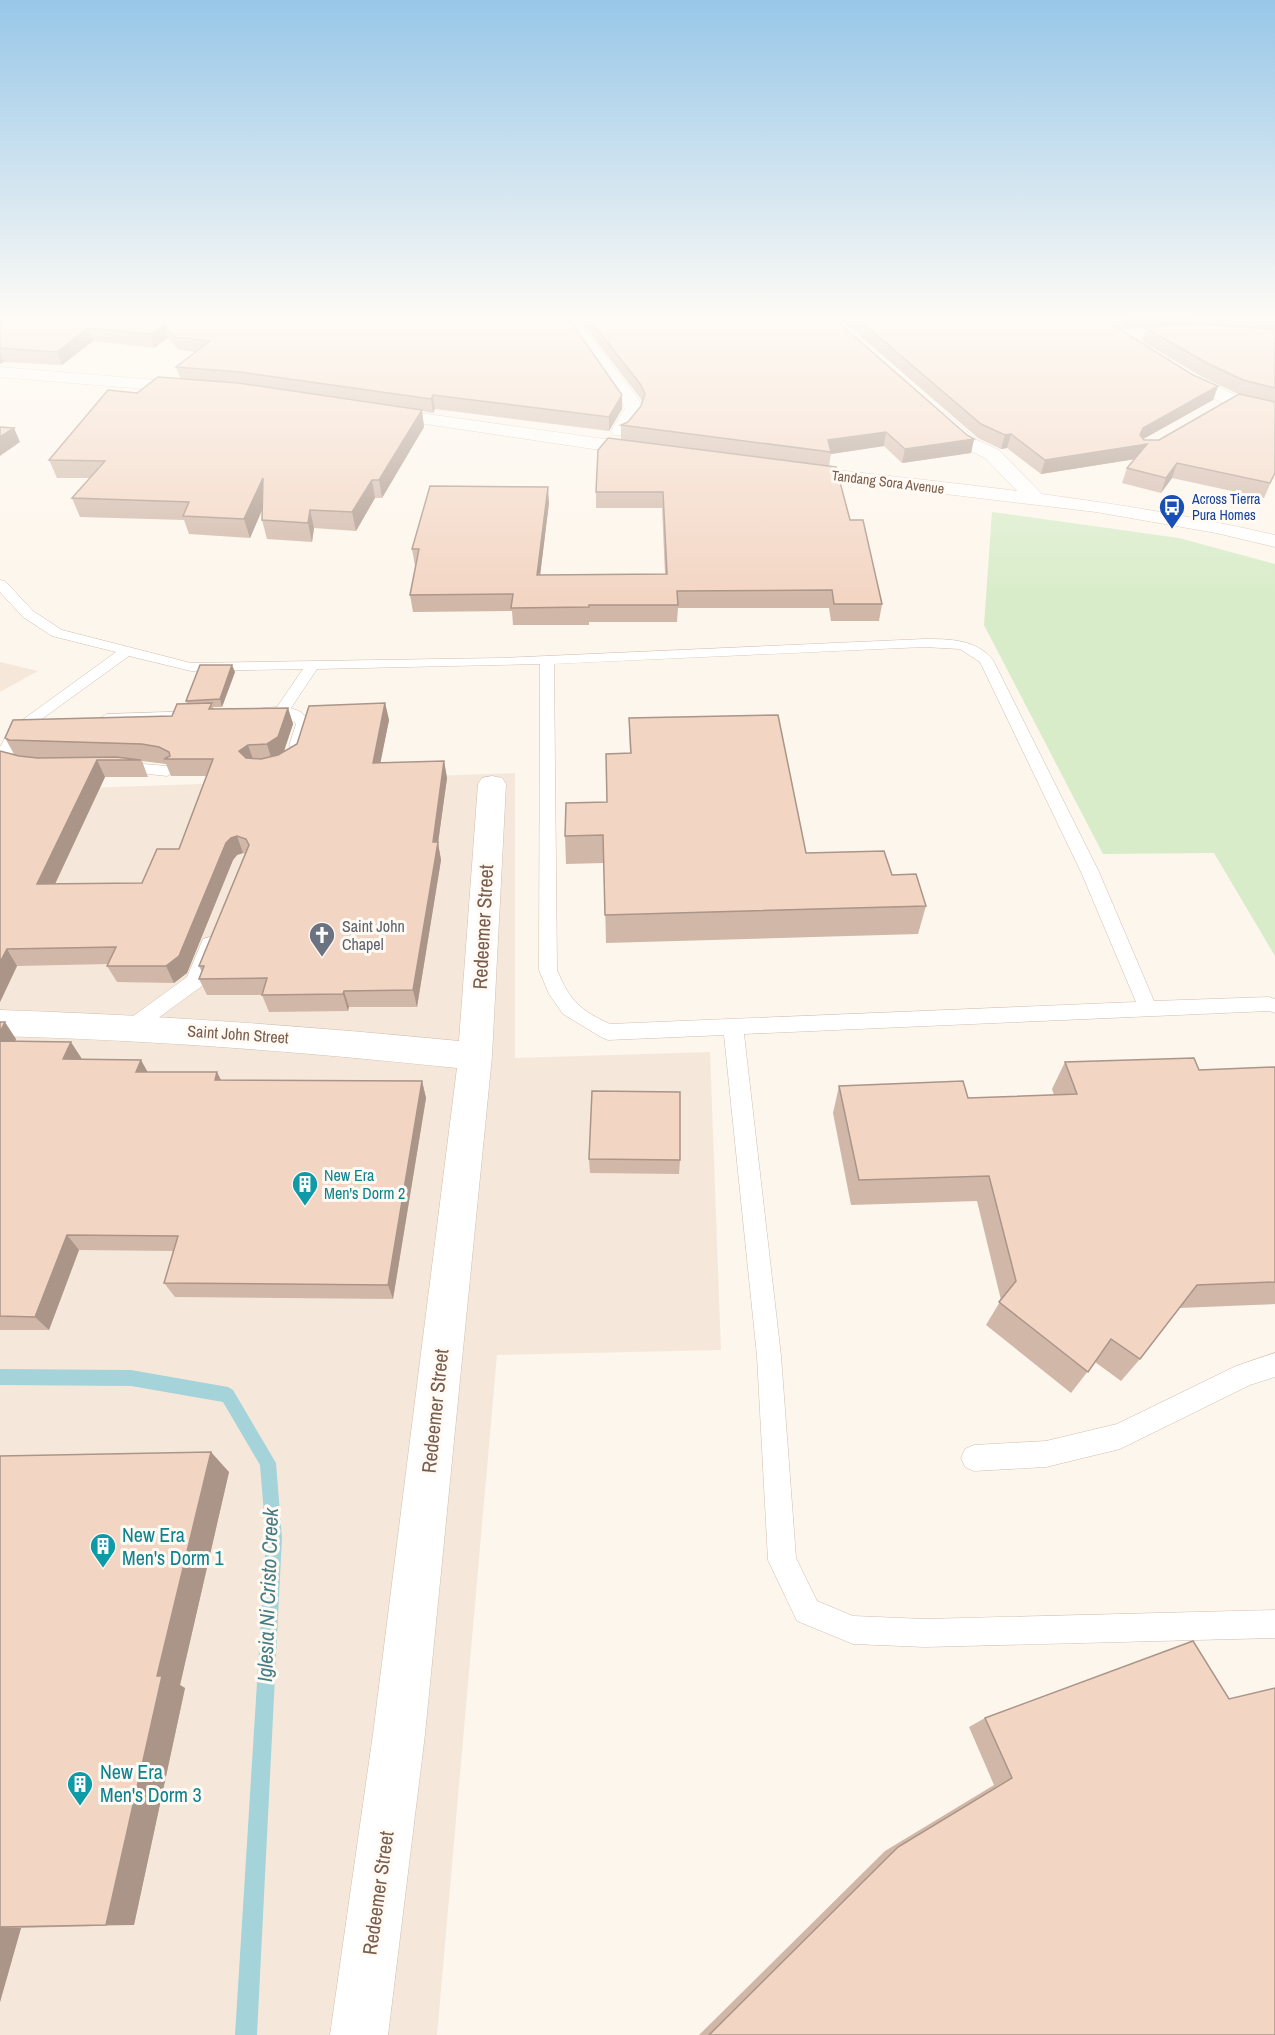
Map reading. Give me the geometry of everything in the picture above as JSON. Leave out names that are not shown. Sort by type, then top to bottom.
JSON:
[{"type":"street","points":[[364,410],[666,454]]},
{"type":"street","points":[[620,431],[630,420],[634,410]]},
{"type":"street","points":[[931,410],[971,444],[992,454],[1036,499]]},
{"type":"street","points":[[971,444],[965,452],[1004,496]]},
{"type":"street","name":"Tandang Sora Avenue","points":[[782,469],[1168,517],[1219,526],[1275,541]]},
{"type":"street","name":"Redeemer Street","points":[[359,2035],[399,1734],[476,1056],[492,784]]},
{"type":"street","name":"Saint John Street","points":[[0,1023],[132,1027],[280,1037],[476,1056]]},
{"type":"lane","points":[[0,584],[28,614],[57,633],[191,667],[547,661],[924,643],[956,644],[976,649],[986,660],[1090,872],[1148,1010]]},
{"type":"lane","points":[[39,766],[12,763],[3,757],[15,732],[125,652]]},
{"type":"lane","points":[[547,661],[548,970],[559,999],[573,1015],[608,1032],[1269,1004],[1275,1006]]},
{"type":"lane","points":[[282,711],[312,666]]},
{"type":"lane","points":[[247,713],[282,711],[294,713],[300,717],[304,723],[292,759]]},
{"type":"lane","points":[[96,719],[212,714]]},
{"type":"lane","points":[[27,722],[62,720]]},
{"type":"lane","points":[[107,767],[167,771]]},
{"type":"lane","points":[[132,1027],[197,978],[218,925]]},
{"type":"lane","points":[[733,1026],[769,1356],[782,1560],[807,1611],[853,1630],[925,1633],[1275,1624]]},
{"type":"lane","points":[[974,1458],[1046,1454],[1120,1436],[1245,1375],[1275,1365]]},
{"type":"shaded area","points":[[0,662],[38,671],[0,692]]},
{"type":"shaded area","points":[[515,773],[515,1058],[710,1052],[721,1350],[497,1355],[437,2035],[0,2035],[0,791]]},
{"type":"green space","points":[[992,512],[1179,538],[1275,564],[1275,956],[1214,853],[1103,854],[984,625]]},
{"type":"building","points":[[91,410],[422,410],[379,480],[372,480],[352,512],[310,510],[308,523],[262,520],[263,478],[244,519],[183,516],[189,502],[72,498],[105,461],[49,460]]},
{"type":"building","points":[[553,410],[613,410],[609,417]]},
{"type":"building","points":[[638,410],[938,410],[974,439],[905,449],[886,432],[828,440],[831,452],[621,425],[628,422]]},
{"type":"building","points":[[965,410],[1175,410],[1143,428],[1140,435],[1144,440],[1159,440],[1211,410],[1275,410],[1275,473],[1270,483],[1177,463],[1166,478],[1127,468],[1147,444],[1045,460],[1011,434],[1005,435],[981,424]]},
{"type":"building","points":[[0,427],[14,428],[0,437]]},
{"type":"building","points":[[608,438],[836,467],[850,520],[863,520],[882,604],[834,604],[832,590],[677,591],[678,605],[511,608],[513,594],[410,595],[419,549],[412,549],[430,486],[548,487],[537,575],[667,574],[663,492],[596,492],[598,450]]},
{"type":"building","points":[[200,665],[232,665],[220,699],[186,701]]},
{"type":"building","points":[[212,703],[209,709],[288,708],[278,737],[267,744],[248,745],[239,751],[246,758],[261,759],[278,755],[297,744],[309,706],[385,703],[373,763],[444,761],[433,842],[438,842],[413,990],[262,995],[267,978],[199,979],[204,966],[199,966],[249,845],[246,839],[237,836],[226,843],[179,956],[166,966],[107,966],[116,947],[7,949],[0,962],[0,751],[38,758],[116,757],[141,760],[97,760],[37,884],[142,883],[157,849],[179,849],[213,759],[164,759],[170,756],[169,752],[159,747],[142,744],[9,740],[5,738],[13,720],[172,716],[177,704]]},
{"type":"building","points":[[778,715],[806,853],[884,851],[892,875],[916,874],[926,906],[605,915],[603,835],[565,836],[566,803],[607,802],[606,754],[631,753],[629,718]]},
{"type":"building","points":[[0,1022],[5,1022],[0,1032]]},
{"type":"building","points":[[0,1041],[71,1042],[63,1059],[141,1060],[136,1072],[217,1072],[215,1080],[422,1081],[388,1285],[164,1283],[178,1236],[67,1235],[35,1317],[0,1316]]},
{"type":"building","points":[[1194,1058],[1199,1070],[1275,1067],[1275,1282],[1197,1285],[1140,1359],[1111,1339],[1088,1372],[999,1302],[1016,1281],[989,1176],[859,1180],[839,1086],[963,1081],[968,1098],[1077,1094],[1065,1062]]},
{"type":"building","points":[[592,1091],[680,1092],[680,1160],[589,1159]]},
{"type":"building","points":[[211,1452],[157,1676],[162,1676],[106,1925],[0,1927],[0,1456]]},
{"type":"building","points":[[1193,1641],[1229,1699],[1275,1688],[1275,2035],[709,2035],[898,1847],[1012,1778],[985,1718]]},
{"type":"waterway","name":"Iglesia Ni Cristo Creek","points":[[0,1377],[131,1378],[228,1395],[268,1463],[274,1538],[246,2035]]},
{"type":"place","name":"Across Tierra Pura Homes","points":[[1172,530]]},
{"type":"place","name":"Saint John Chapel","points":[[322,958]]},
{"type":"place","name":"New Era Men's Dorm 2","points":[[305,1207]]},
{"type":"place","name":"New Era Men's Dorm 1","points":[[103,1569]]},
{"type":"place","name":"New Era Men's Dorm 3","points":[[80,1807]]}]
